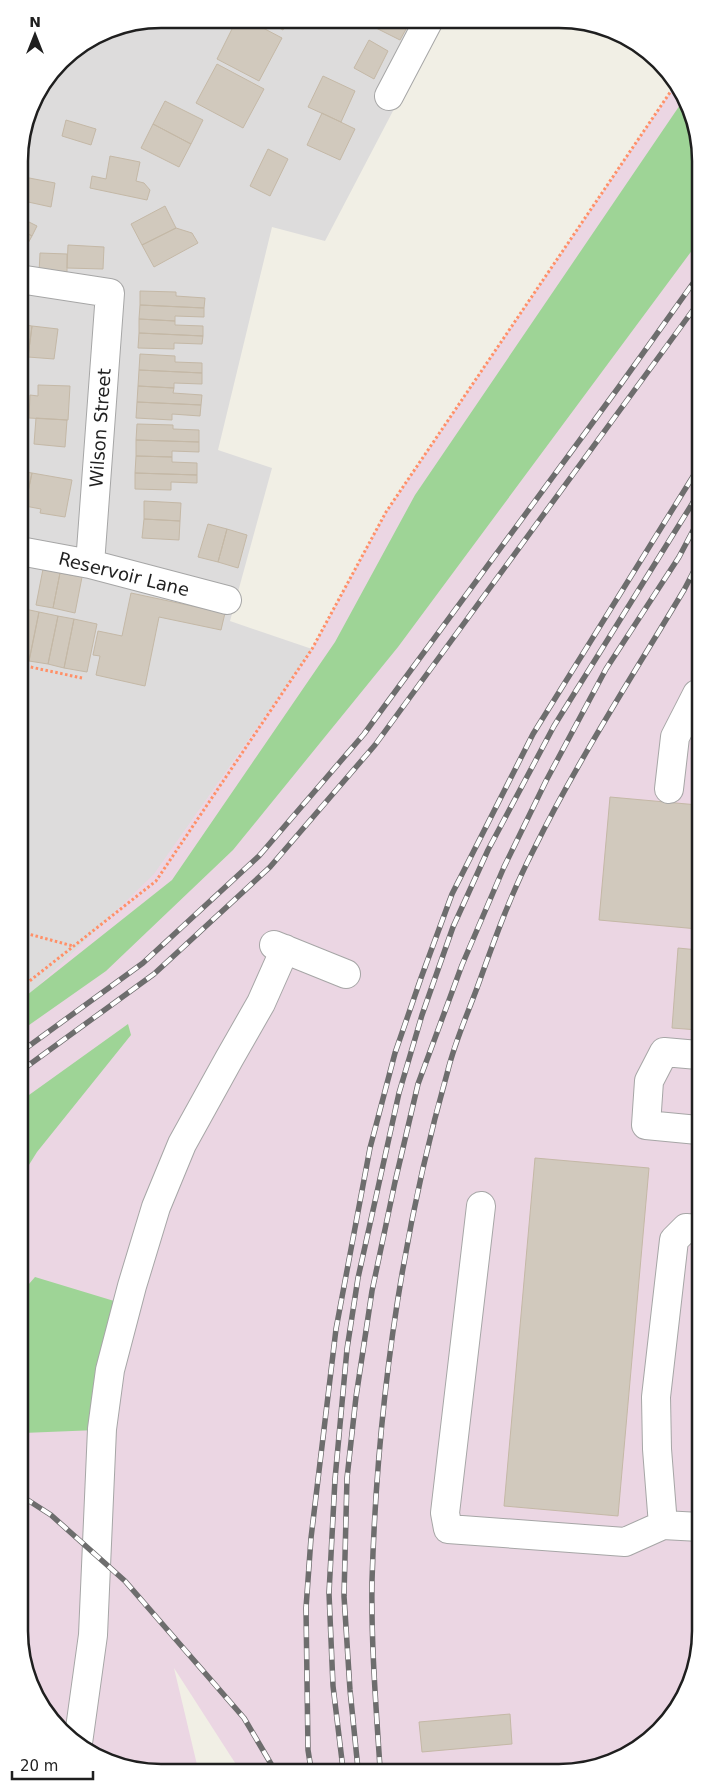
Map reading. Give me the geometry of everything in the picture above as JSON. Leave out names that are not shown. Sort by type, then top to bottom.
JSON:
[{"type":"street","points":[[389,96],[425,28]]},
{"type":"street","name":"Wilson Street","points":[[28,280],[110,293],[90,564]]},
{"type":"street","name":"Reservoir Lane","points":[[28,552],[90,564],[227,600]]},
{"type":"street","points":[[669,789],[675,736],[692,704]]},
{"type":"street","points":[[79,1735],[93,1635],[102,1429],[110,1370],[156,1207],[179,1153],[261,1003],[279,947],[346,974]]},
{"type":"street","points":[[691,1054],[664,1052],[649,1081],[646,1125],[691,1129]]},
{"type":"street","points":[[481,1206],[445,1513],[448,1529],[625,1542],[663,1525],[691,1526]]},
{"type":"street","points":[[663,1525],[657,1450],[656,1396],[674,1240],[686,1228],[691,1228]]},
{"type":"path","points":[[28,982],[156,881],[312,649],[386,512],[671,90]]},
{"type":"path","points":[[28,666],[82,678]]},
{"type":"path","points":[[28,934],[74,946]]},
{"type":"shaded area","points":[[160,28],[436,28],[325,241],[272,227],[218,450],[272,468],[230,621],[312,649],[154,875],[28,995],[28,152],[30,134],[38,109],[55,79],[73,60],[102,41],[134,30]]},
{"type":"shaded area","points":[[671,90],[687,126],[692,160],[691,1639],[689,1657],[678,1689],[664,1712],[646,1731],[625,1746],[610,1753],[593,1759],[559,1764],[236,1764],[174,1668],[197,1764],[160,1764],[134,1761],[102,1750],[73,1731],[60,1718],[41,1689],[32,1665],[29,1648],[28,994],[154,874],[312,649],[386,512]]},
{"type":"green space","points":[[679,106],[687,126],[692,160],[692,250],[398,647],[233,850],[106,971],[28,1026],[28,994],[172,880],[335,642],[415,495]]},
{"type":"green space","points":[[128,1024],[131,1035],[37,1152],[28,1166],[28,1096]]},
{"type":"green space","points":[[35,1277],[124,1304],[97,1430],[28,1433],[28,1285]]},
{"type":"building","points":[[232,28],[263,28],[282,38],[259,81],[217,59]]},
{"type":"building","points":[[376,28],[407,28],[400,40]]},
{"type":"building","points":[[369,40],[388,51],[374,79],[354,68]]},
{"type":"building","points":[[217,64],[264,89],[243,128],[196,103]]},
{"type":"building","points":[[323,76],[355,91],[341,122],[308,107]]},
{"type":"building","points":[[165,101],[203,120],[191,144],[153,124]]},
{"type":"building","points":[[322,113],[355,129],[340,160],[307,145]]},
{"type":"building","points":[[66,120],[96,129],[91,145],[62,136]]},
{"type":"building","points":[[153,124],[191,144],[179,167],[141,148]]},
{"type":"building","points":[[268,149],[288,159],[270,196],[250,186]]},
{"type":"building","points":[[110,156],[140,162],[136,181],[144,183],[150,190],[147,200],[90,188],[92,176],[106,179]]},
{"type":"building","points":[[28,178],[55,183],[51,207],[28,202]]},
{"type":"building","points":[[165,206],[176,228],[142,245],[131,224]]},
{"type":"building","points":[[28,222],[37,226],[32,236],[28,234]]},
{"type":"building","points":[[176,228],[192,233],[198,243],[154,267],[142,245]]},
{"type":"building","points":[[28,234],[32,236],[28,243]]},
{"type":"building","points":[[68,245],[104,247],[103,269],[67,268]]},
{"type":"building","points":[[40,253],[67,254],[67,274],[39,273]]},
{"type":"building","points":[[140,291],[176,292],[176,296],[205,298],[204,308],[140,305]]},
{"type":"building","points":[[140,305],[204,308],[204,317],[175,316],[175,321],[139,319]]},
{"type":"building","points":[[139,319],[175,321],[175,325],[203,326],[203,336],[139,333]]},
{"type":"building","points":[[28,325],[32,326],[28,357]]},
{"type":"building","points":[[32,326],[58,329],[54,359],[28,357]]},
{"type":"building","points":[[139,333],[203,336],[202,344],[174,343],[174,349],[138,348]]},
{"type":"building","points":[[140,354],[175,356],[175,362],[202,363],[202,373],[139,370]]},
{"type":"building","points":[[139,370],[202,373],[202,384],[174,383],[174,388],[138,386]]},
{"type":"building","points":[[38,385],[70,386],[68,420],[29,418],[30,395],[38,396]]},
{"type":"building","points":[[138,386],[174,388],[173,393],[202,395],[201,405],[137,402]]},
{"type":"building","points":[[137,402],[201,405],[200,416],[172,414],[172,420],[136,418]]},
{"type":"building","points":[[36,418],[67,420],[65,447],[34,444]]},
{"type":"building","points":[[137,424],[173,425],[173,429],[199,430],[199,442],[136,440]]},
{"type":"building","points":[[136,440],[199,442],[199,452],[172,451],[172,457],[136,456]]},
{"type":"building","points":[[136,456],[172,457],[172,462],[197,463],[197,475],[135,473]]},
{"type":"building","points":[[28,472],[32,473],[28,492]]},
{"type":"building","points":[[32,473],[72,480],[65,517],[40,513],[41,509],[28,507],[28,492]]},
{"type":"building","points":[[135,473],[197,475],[197,483],[171,482],[171,490],[135,489]]},
{"type":"building","points":[[144,501],[181,503],[180,521],[144,519]]},
{"type":"building","points":[[144,519],[180,521],[179,540],[142,538]]},
{"type":"building","points":[[208,524],[227,529],[218,562],[198,557]]},
{"type":"building","points":[[227,529],[247,535],[238,568],[218,562]]},
{"type":"building","points":[[43,569],[60,573],[53,608],[36,605]]},
{"type":"building","points":[[60,573],[82,577],[75,613],[53,608]]},
{"type":"building","points":[[131,593],[225,613],[221,630],[159,617],[145,686],[96,675],[100,656],[93,655],[98,631],[122,636]]},
{"type":"building","points":[[28,610],[39,612],[28,661]]},
{"type":"building","points":[[39,612],[58,616],[48,664],[29,661]]},
{"type":"building","points":[[58,616],[74,619],[64,668],[48,664]]},
{"type":"building","points":[[74,619],[97,624],[87,672],[64,668]]},
{"type":"building","points":[[610,797],[692,804],[691,928],[599,920]]},
{"type":"building","points":[[678,948],[691,949],[691,1029],[672,1028]]},
{"type":"building","points":[[535,1158],[649,1168],[618,1516],[504,1506]]},
{"type":"building","points":[[510,1714],[512,1744],[422,1752],[419,1722]]},
{"type":"railway","points":[[28,1047],[143,963],[259,856],[364,734],[692,285]]},
{"type":"railway","points":[[28,1066],[154,974],[270,867],[375,745],[692,312]]},
{"type":"railway","points":[[310,1764],[308,1750],[306,1608],[311,1538],[336,1329],[370,1148],[395,1053],[452,894],[533,734],[692,478]]},
{"type":"railway","points":[[342,1764],[333,1686],[329,1593],[335,1479],[347,1349],[358,1278],[399,1093],[422,1015],[453,927],[488,850],[554,726],[692,504]]},
{"type":"railway","points":[[357,1764],[350,1690],[344,1596],[347,1478],[356,1397],[372,1291],[418,1084],[462,965],[504,867],[546,781],[606,669],[679,557],[692,533]]},
{"type":"railway","points":[[380,1764],[372,1605],[379,1452],[394,1323],[417,1196],[431,1133],[458,1039],[503,917],[518,883],[551,816],[587,750],[692,575]]},
{"type":"railway","points":[[28,1500],[51,1515],[125,1581],[244,1718],[271,1764]]}]
